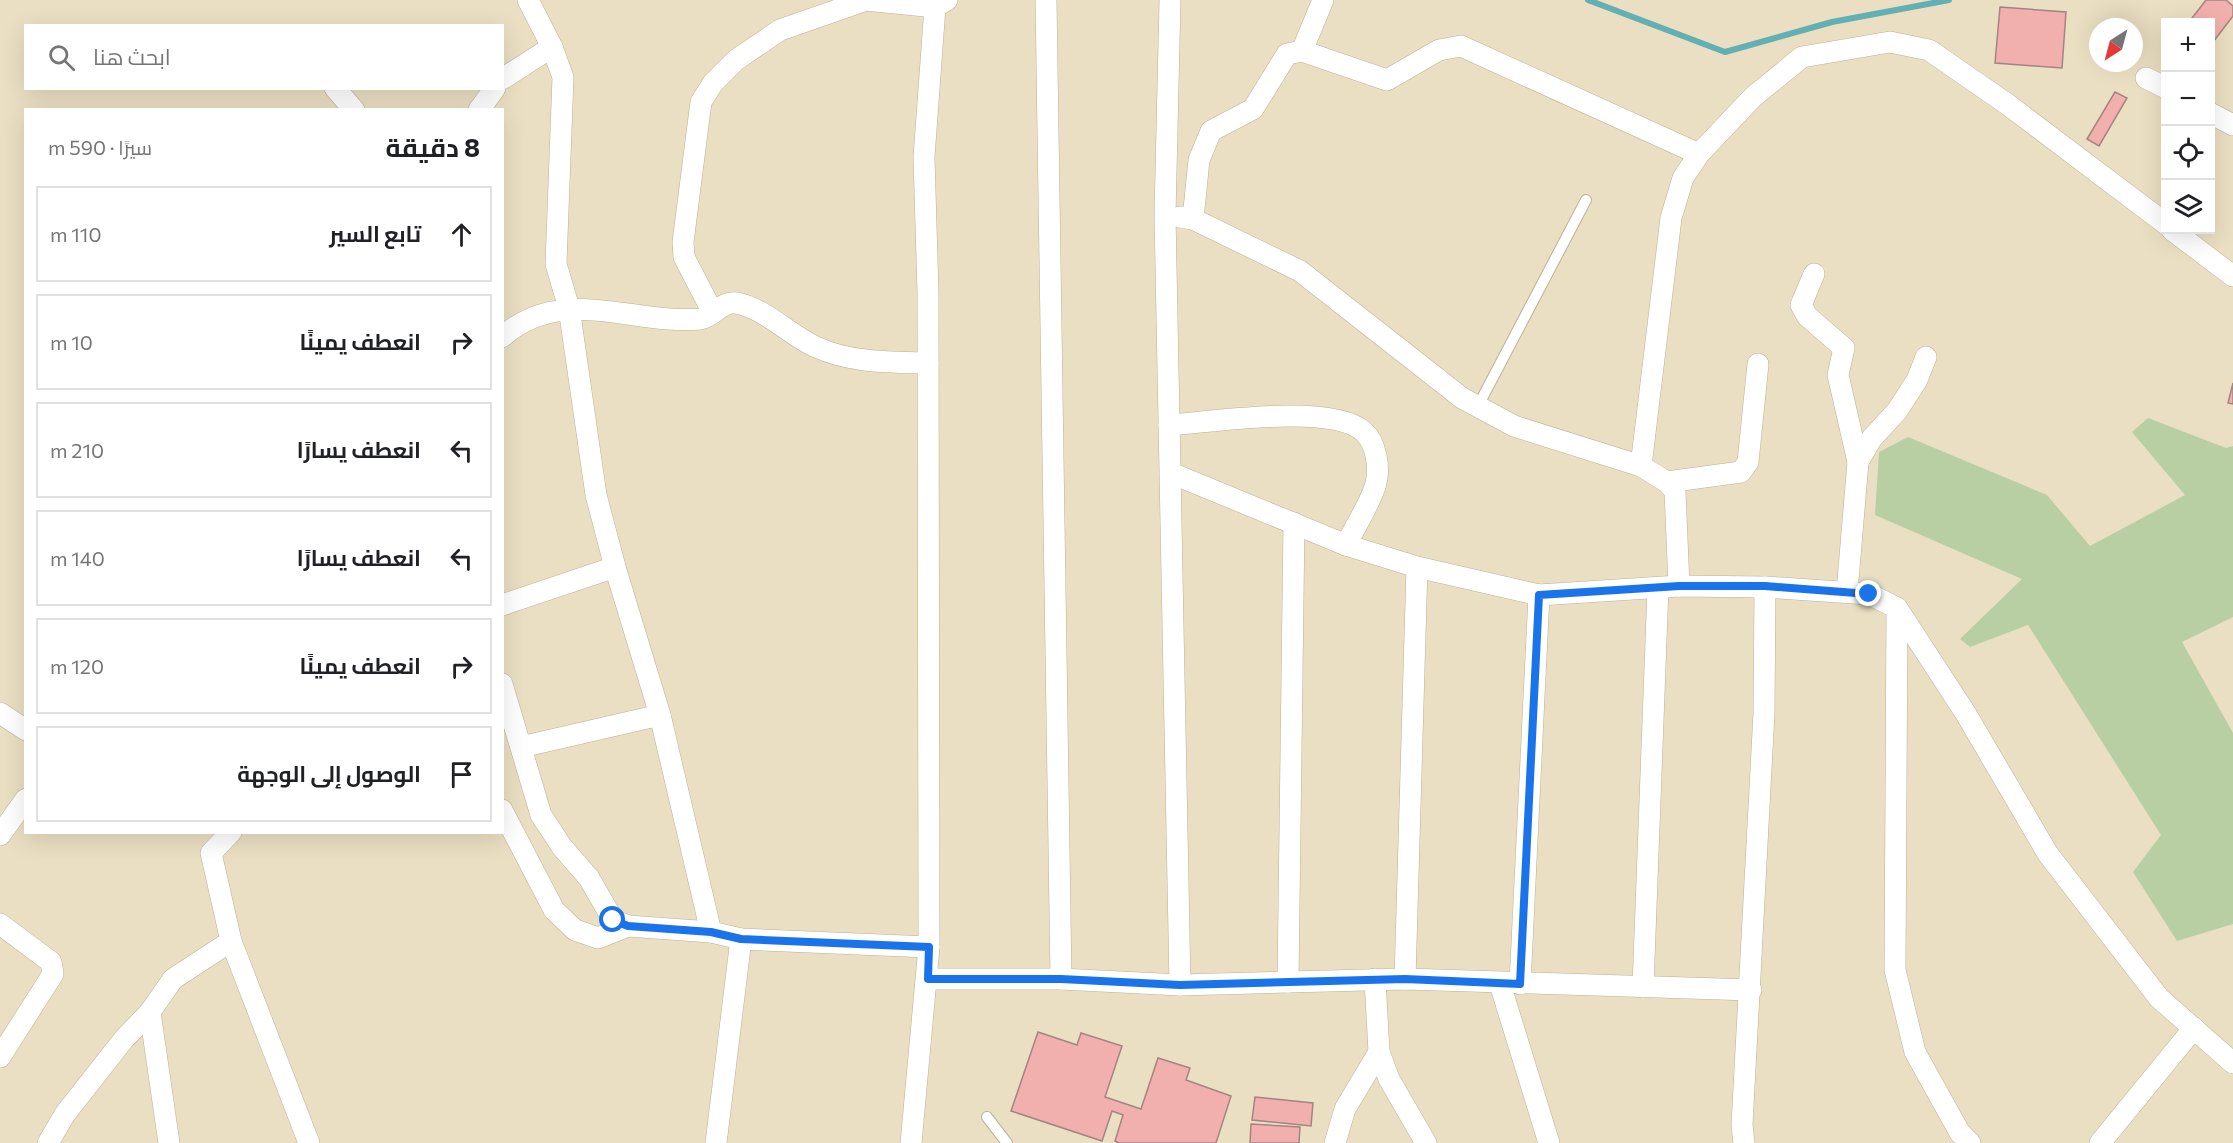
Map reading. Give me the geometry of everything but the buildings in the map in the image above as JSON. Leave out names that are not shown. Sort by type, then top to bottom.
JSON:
[{"type":"street","points":[[528,0],[552,47],[563,77],[556,264],[569,308],[596,495],[615,567],[660,715],[711,932]]},
{"type":"street","points":[[713,313],[684,257],[682,242],[701,102],[713,83],[736,60],[780,30],[865,0],[941,3],[924,158],[928,363],[929,947],[928,979],[911,1143]]},
{"type":"street","points":[[1046,0],[1061,979]]},
{"type":"street","points":[[1170,0],[1165,215],[1180,985]]},
{"type":"street","points":[[1302,51],[1323,0]]},
{"type":"street","points":[[1641,466],[1671,219],[1683,178],[1699,154],[1754,97],[1802,57],[1890,42],[1929,50],[2007,104],[2161,220]]},
{"type":"street","points":[[1193,219],[1198,160],[1211,131],[1253,109],[1287,54],[1302,51],[1387,80],[1439,50],[1461,46],[1699,154]]},
{"type":"street","points":[[504,78],[552,47]]},
{"type":"street","points":[[2146,78],[2161,86]]},
{"type":"street","points":[[337,90],[352,108]]},
{"type":"street","points":[[480,108],[494,90]]},
{"type":"street","points":[[2215,115],[2233,125]]},
{"type":"street","points":[[1165,215],[1193,219],[1300,271],[1462,398],[1514,426],[1641,466],[1667,482],[1675,491],[1642,987]]},
{"type":"street","points":[[2177,234],[2233,276]]},
{"type":"street","points":[[1814,274],[1801,305],[1807,316],[1844,348],[1838,375],[1858,462],[1847,592]]},
{"type":"street","points":[[504,335],[519,323],[569,308],[688,319],[703,318],[723,304],[734,302],[749,306],[816,347],[836,354],[857,360],[928,363]]},
{"type":"street","points":[[1858,462],[1872,438],[1897,411],[1917,380],[1926,357]]},
{"type":"street","points":[[1667,482],[1741,472],[1748,462],[1758,364]]},
{"type":"street","points":[[1169,425],[1306,415],[1352,425],[1363,431],[1375,444],[1376,483],[1346,546]]},
{"type":"street","points":[[1171,473],[1346,546],[1417,567],[1539,595],[1668,587],[1765,586],[1869,594],[1896,608],[1966,714],[2048,854],[2159,998],[2233,1063]]},
{"type":"street","points":[[1288,982],[1294,523]]},
{"type":"street","points":[[504,604],[615,567]]},
{"type":"street","points":[[1405,979],[1417,567]]},
{"type":"street","points":[[1744,1143],[1742,1125],[1764,713],[1765,586]]},
{"type":"street","points":[[1539,595],[1510,984],[1549,1143]]},
{"type":"street","points":[[1896,608],[1894,970],[1914,1052],[1960,1133],[1970,1143]]},
{"type":"street","points":[[504,691],[542,815],[562,847],[589,878],[613,920],[628,926],[711,932],[741,939],[929,947]]},
{"type":"street","points":[[0,712],[24,729]]},
{"type":"street","points":[[521,747],[660,715]]},
{"type":"street","points":[[0,835],[24,802]]},
{"type":"street","points":[[504,814],[554,910],[575,930],[598,938],[628,926]]},
{"type":"street","points":[[229,834],[211,852],[231,941],[309,1143]]},
{"type":"street","points":[[0,924],[51,962],[53,974],[0,1057]]},
{"type":"street","points":[[716,1143],[741,939]]},
{"type":"street","points":[[48,1143],[65,1114],[124,1039],[150,1012],[173,979],[231,941]]},
{"type":"street","points":[[928,979],[1061,979],[1180,985],[1405,979],[1751,990]]},
{"type":"street","points":[[1375,979],[1378,1052],[1389,1079],[1426,1143]]},
{"type":"street","points":[[150,1012],[169,1143]]},
{"type":"street","points":[[2100,1143],[2194,1028]]},
{"type":"street","points":[[1335,1143],[1345,1108],[1378,1052]]},
{"type":"lane","points":[[1478,406],[1586,200]]},
{"type":"lane","points":[[987,1117],[1007,1143]]},
{"type":"green space","points":[[2148,418],[2226,448],[2233,446],[2233,617],[2182,642],[2233,733],[2233,924],[2177,941],[2133,872],[2161,835],[2028,625],[1970,647],[1960,639],[2022,579],[1875,515],[1879,452],[1908,437],[2047,495],[2090,546],[2185,495],[2132,432]]},
{"type":"waterway","points":[[1588,0],[1725,52],[1832,22],[1949,0]]},
{"type":"route","points":[[613,920],[628,926],[711,932],[741,939],[929,947],[928,979],[1061,979],[1180,985],[1405,979],[1520,984],[1539,595],[1679,586],[1765,586],[1869,594]]}]
